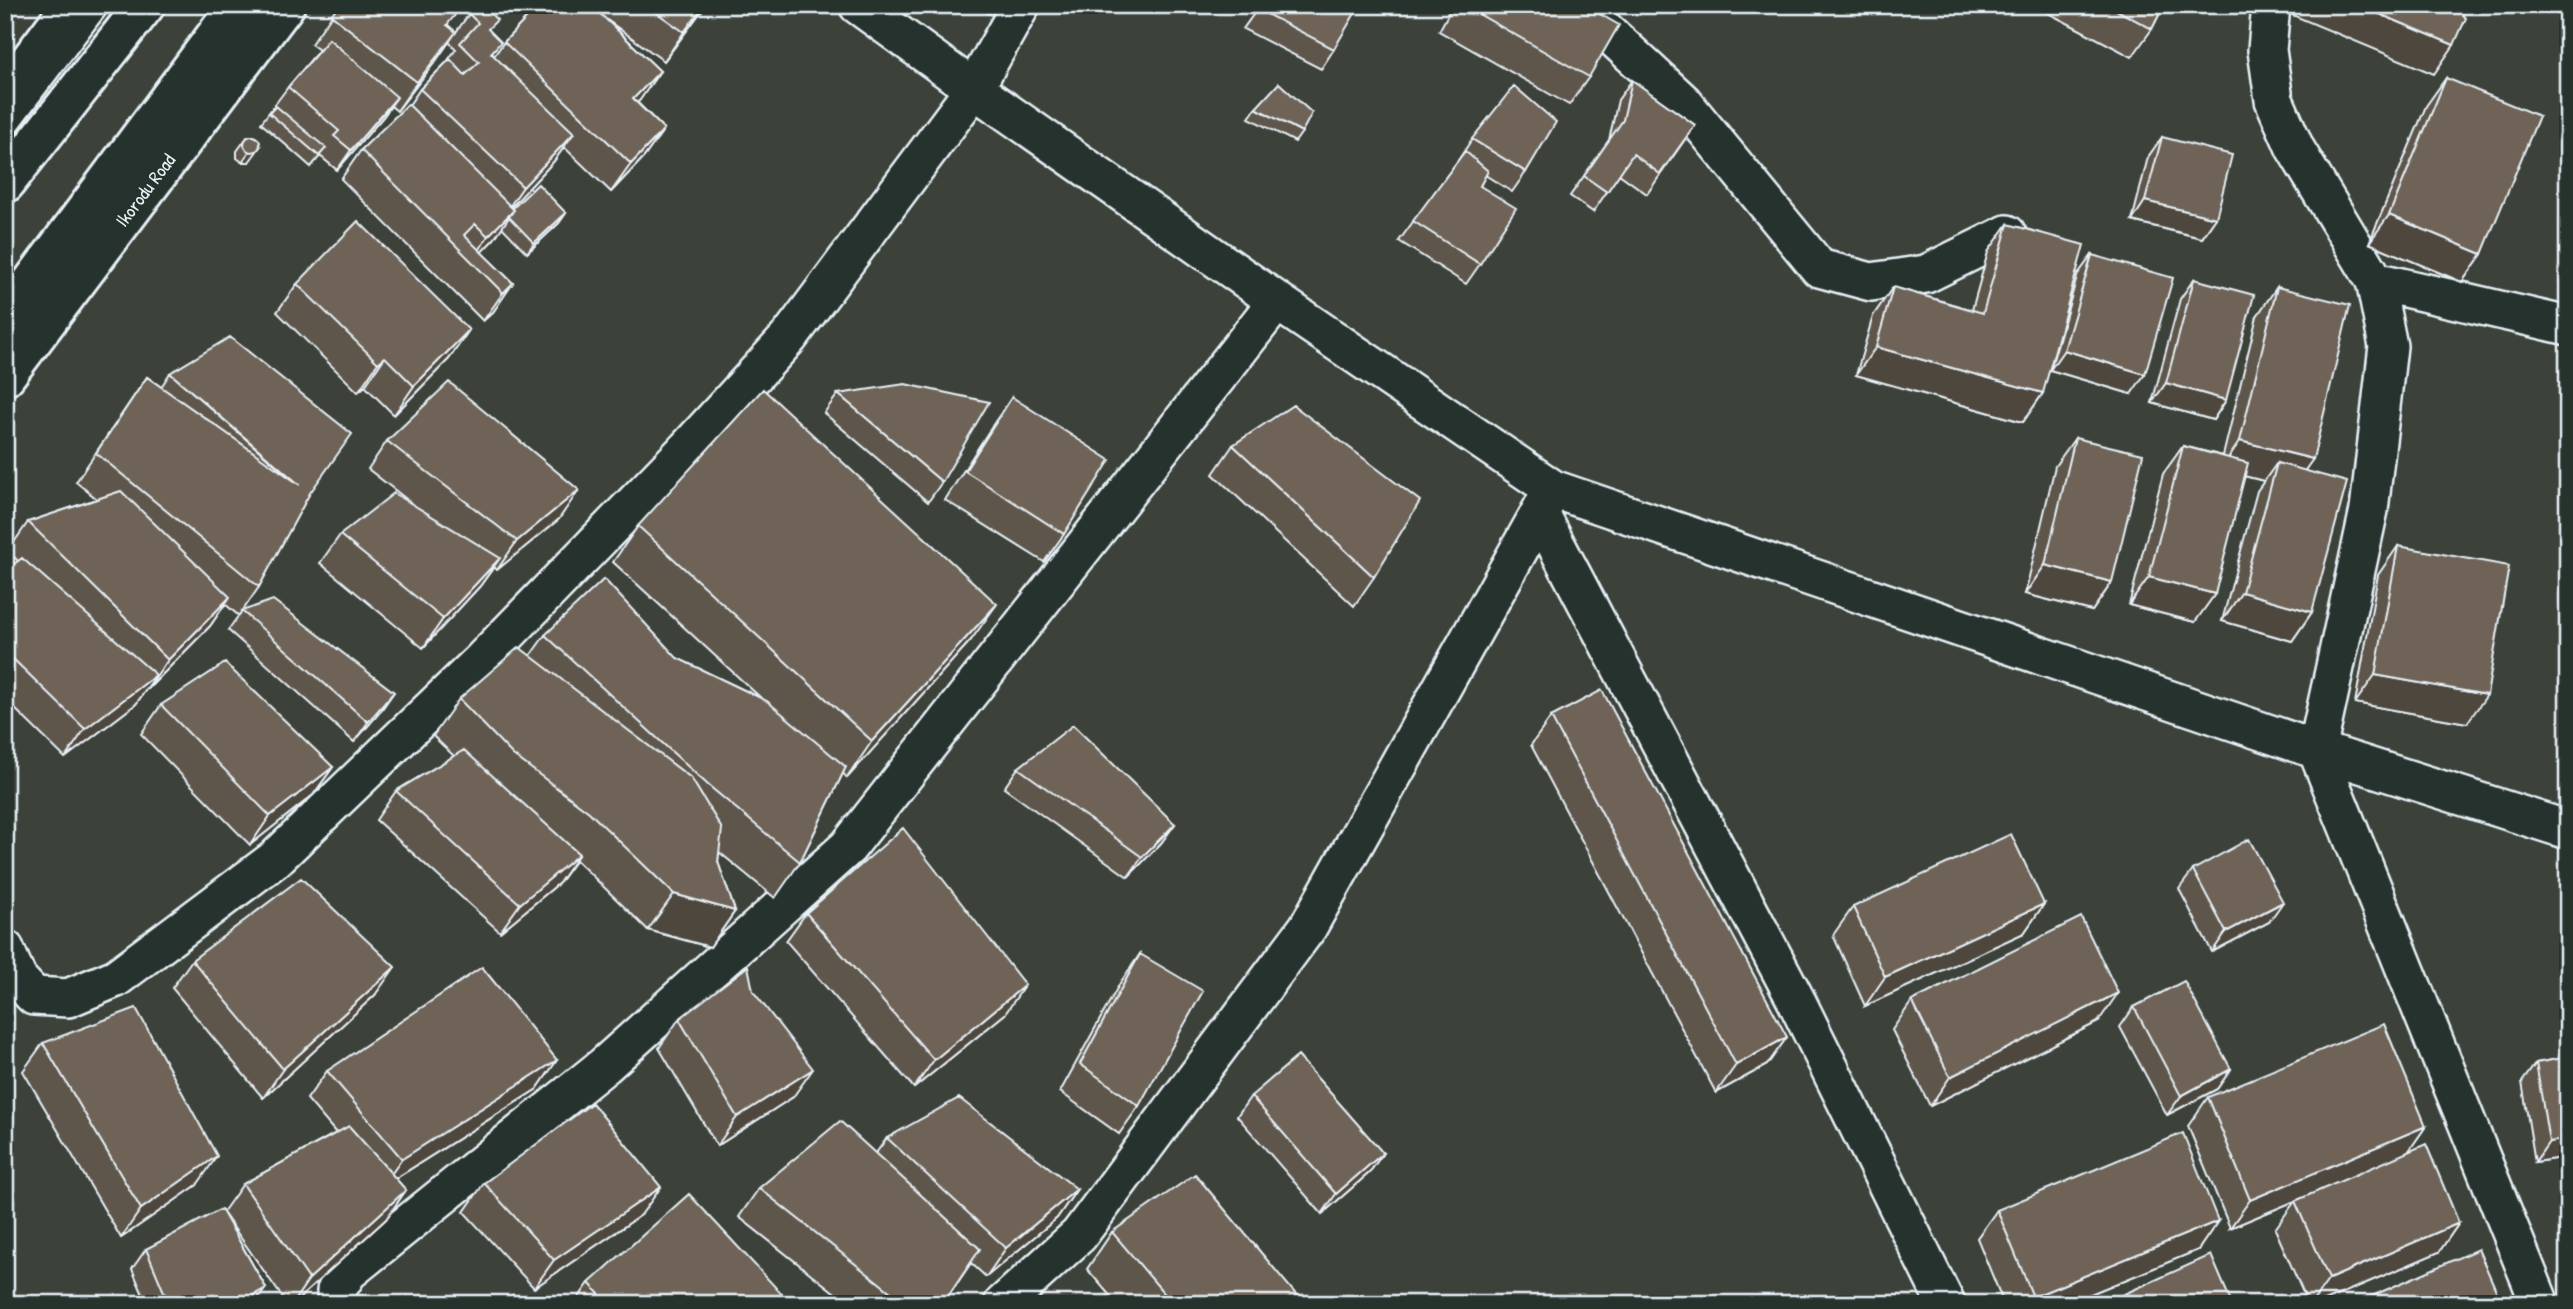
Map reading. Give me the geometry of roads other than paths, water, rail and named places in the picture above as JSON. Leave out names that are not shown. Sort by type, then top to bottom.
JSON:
[{"type":"main road","points":[[5,94],[72,5]]},
{"type":"main road","points":[[5,183],[145,5]]},
{"type":"main road","name":"Ikorodu Road","points":[[5,319],[239,5]]},
{"type":"main road","name":"Ikorodu Road","points":[[5,376],[285,5]]},
{"type":"street","points":[[858,5],[1276,301],[1547,502],[2568,830]]},
{"type":"street","points":[[5,949],[18,979],[34,996],[68,998],[116,978],[275,859],[482,660],[684,452],[790,336],[974,89],[1021,5]]},
{"type":"street","points":[[1578,5],[1683,102],[1819,268],[1871,282],[1926,274],[2007,234]]},
{"type":"street","points":[[2271,5],[2267,50],[2274,100],[2295,148],[2375,281],[2388,346],[2369,510],[2317,750],[2540,1304]]},
{"type":"street","points":[[2375,281],[2568,326]]},
{"type":"street","points":[[339,1304],[336,1291],[348,1272],[605,1065],[848,847],[1276,301]]},
{"type":"street","points":[[1003,1304],[1079,1236],[1308,927],[1547,502]]},
{"type":"street","points":[[1547,502],[1946,1304]]},
{"type":"lane","points":[[5,130],[100,5]]}]
